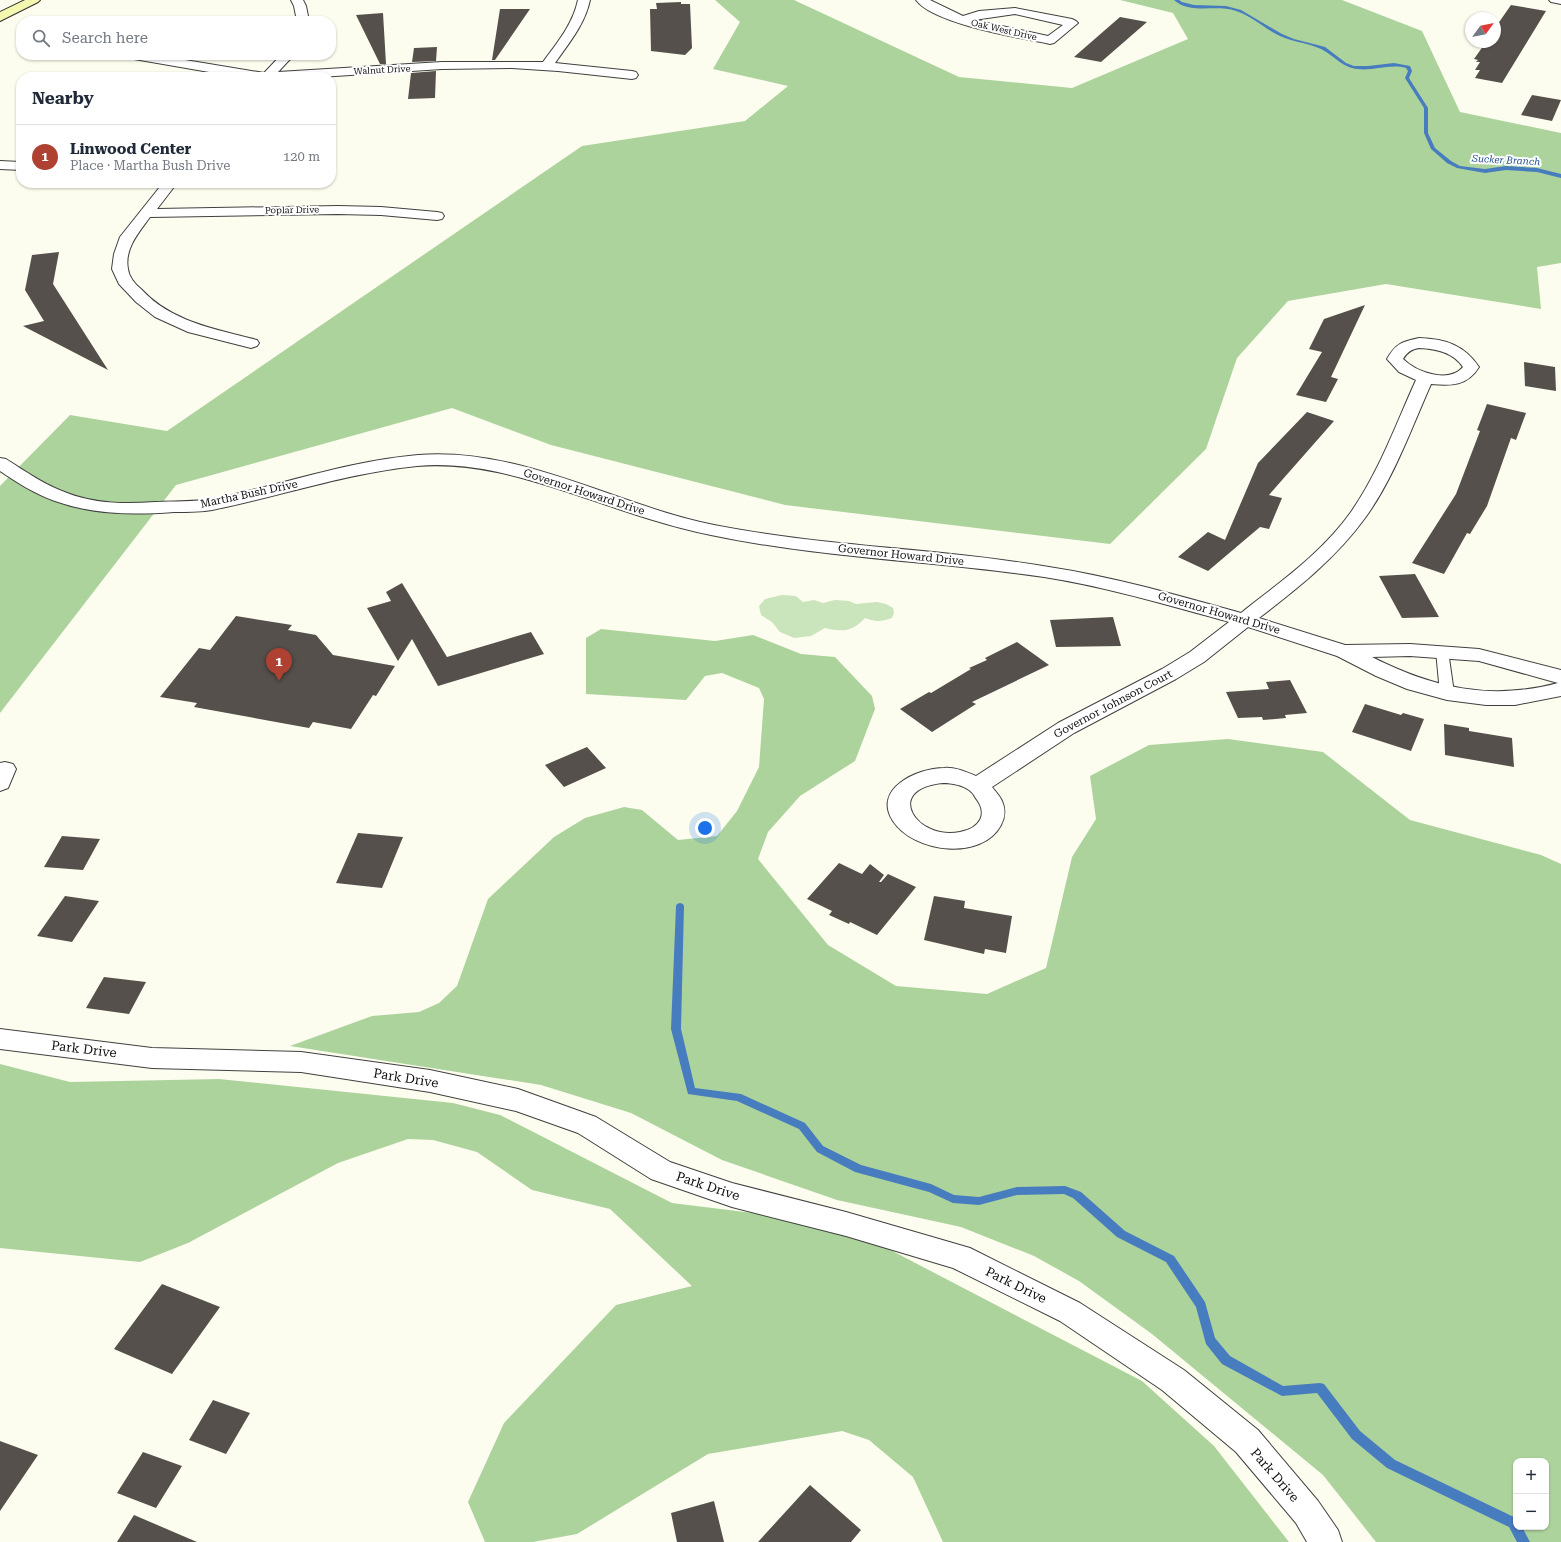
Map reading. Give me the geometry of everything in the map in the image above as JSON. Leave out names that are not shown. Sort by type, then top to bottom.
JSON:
[{"type":"main road","points":[[0,5],[12,0]]},
{"type":"main road","points":[[0,17],[34,0]]},
{"type":"street","points":[[297,0],[300,6],[301,16]]},
{"type":"street","points":[[546,66],[584,9],[584,0]]},
{"type":"street","name":"Oak West Drive","points":[[922,0],[931,6],[962,20],[980,26],[1050,40],[1072,23],[1015,11],[979,15],[962,20]]},
{"type":"street","points":[[1555,0],[1561,1]]},
{"type":"street","name":"Walnut Drive","points":[[162,60],[231,72]]},
{"type":"street","points":[[272,72],[283,60]]},
{"type":"street","name":"Walnut Drive","points":[[336,73],[435,67],[546,66],[632,75]]},
{"type":"street","points":[[0,165],[16,166]]},
{"type":"street","points":[[166,188],[127,237],[121,254],[120,269],[128,284],[141,299],[167,317],[194,329],[251,343]]},
{"type":"street","name":"Poplar Drive","points":[[147,213],[338,210],[381,211],[437,216]]},
{"type":"street","name":"Governor Johnson Court","points":[[978,785],[1066,728],[1169,674],[1192,660],[1303,574],[1334,544],[1358,514],[1379,481],[1426,378]]},
{"type":"street","name":"Martha Bush Drive","points":[[0,463],[36,486],[63,498],[99,507],[136,509],[209,505],[384,464],[422,460],[458,461]]},
{"type":"street","name":"Governor Howard Drive","points":[[458,461],[494,465],[532,474],[648,513],[706,529],[763,540],[1047,572],[1122,586],[1245,620],[1344,651],[1408,682],[1447,693],[1486,698],[1515,698],[1547,693],[1561,689]]},
{"type":"street","name":"Governor Howard Drive","points":[[1344,651],[1381,649],[1442,651],[1479,655],[1561,677]]},
{"type":"street","name":"Park Drive","points":[[0,1039],[152,1058],[301,1062],[430,1081],[518,1100],[586,1125],[661,1171],[732,1195],[846,1224],[960,1257],[1070,1312],[1173,1380],[1247,1441],[1307,1512],[1326,1542]]},
{"type":"lane","points":[[1442,651],[1447,693]]},
{"type":"green space","points":[[715,0],[794,0],[959,77],[1072,88],[1188,39],[1173,13],[1120,0],[1342,0],[1422,31],[1460,112],[1561,133],[1561,263],[1537,267],[1541,309],[1386,284],[1288,301],[1237,358],[1206,449],[1110,544],[785,505],[551,445],[452,408],[176,485],[0,713],[0,486],[70,415],[167,431],[582,146],[745,121],[788,86],[713,69],[740,22]]},
{"type":"green space","points":[[782,595],[796,596],[803,602],[814,600],[823,603],[835,600],[849,601],[856,604],[877,602],[886,604],[893,608],[894,613],[892,618],[885,620],[875,621],[865,618],[856,626],[847,630],[825,628],[811,636],[794,638],[780,632],[772,622],[761,615],[759,606],[765,599]]},
{"type":"green space","points":[[601,629],[715,641],[753,635],[801,654],[835,657],[872,696],[875,709],[855,761],[800,796],[768,832],[758,859],[828,945],[896,986],[987,994],[1046,968],[1072,857],[1096,819],[1090,776],[1149,745],[1228,739],[1323,752],[1410,820],[1541,855],[1561,864],[1561,1542],[1376,1542],[1323,1475],[1152,1334],[1079,1281],[1034,1256],[961,1227],[837,1200],[722,1160],[631,1113],[541,1085],[290,1046],[372,1016],[419,1012],[439,1003],[457,986],[488,899],[554,837],[585,818],[624,807],[642,810],[678,840],[717,836],[737,811],[759,767],[764,699],[759,688],[722,673],[705,676],[686,700],[586,694],[586,638]]},
{"type":"green space","points":[[0,1064],[70,1082],[219,1079],[453,1103],[500,1115],[672,1203],[753,1213],[877,1243],[1142,1381],[1214,1446],[1289,1542],[943,1542],[913,1477],[869,1440],[842,1431],[708,1454],[577,1534],[533,1542],[485,1542],[468,1502],[504,1423],[616,1305],[692,1286],[610,1209],[532,1190],[477,1152],[433,1140],[408,1139],[338,1163],[188,1243],[140,1262],[0,1248]]},
{"type":"building","points":[[681,2],[681,4],[690,4],[692,48],[685,55],[651,51],[650,9],[657,9],[656,3]]},
{"type":"building","points":[[1511,5],[1546,11],[1502,83],[1475,78],[1480,70],[1475,70],[1480,62],[1476,62],[1478,60],[1474,59],[1482,48],[1501,48],[1501,19]]},
{"type":"building","points":[[500,9],[530,9],[495,60],[492,60]]},
{"type":"building","points":[[383,13],[386,64],[380,64],[356,15]]},
{"type":"building","points":[[1120,17],[1147,22],[1101,62],[1074,57]]},
{"type":"building","points":[[437,47],[436,61],[412,62],[414,48]]},
{"type":"building","points":[[436,71],[435,98],[408,99],[411,73]]},
{"type":"building","points":[[1532,95],[1561,100],[1552,121],[1521,115]]},
{"type":"building","points":[[59,252],[53,284],[108,370],[23,326],[44,321],[25,290],[32,255]]},
{"type":"building","points":[[1365,305],[1331,377],[1338,379],[1326,402],[1296,395],[1322,352],[1309,349],[1324,319]]},
{"type":"building","points":[[1524,362],[1555,367],[1556,391],[1525,386]]},
{"type":"building","points":[[1487,404],[1526,413],[1516,440],[1511,438],[1487,506],[1470,534],[1467,533],[1444,574],[1412,563],[1456,494],[1480,431],[1477,430]]},
{"type":"building","points":[[1307,412],[1334,421],[1269,495],[1282,498],[1269,529],[1260,527],[1208,571],[1178,557],[1208,532],[1225,540],[1258,463]]},
{"type":"building","points":[[1415,574],[1439,617],[1402,618],[1379,576]]},
{"type":"building","points":[[402,583],[447,657],[531,632],[544,654],[438,686],[412,639],[398,661],[367,608],[391,601],[386,592]]},
{"type":"building","points":[[236,616],[292,625],[288,630],[316,635],[333,655],[395,666],[376,696],[373,695],[351,729],[313,722],[309,728],[194,707],[197,703],[160,697],[199,648],[210,650]]},
{"type":"building","points":[[1113,617],[1121,646],[1056,647],[1050,620]]},
{"type":"building","points":[[1017,642],[1049,665],[972,702],[976,704],[932,732],[900,709],[929,692],[931,693],[971,669],[969,668],[987,660],[985,658]]},
{"type":"building","points":[[1290,680],[1307,713],[1285,715],[1286,718],[1263,720],[1262,717],[1238,718],[1226,692],[1269,689],[1266,682]]},
{"type":"building","points":[[1365,704],[1401,715],[1403,713],[1424,719],[1411,751],[1352,732]]},
{"type":"building","points":[[1444,724],[1469,728],[1469,731],[1512,738],[1514,767],[1445,755]]},
{"type":"building","points":[[587,747],[606,768],[564,787],[545,765]]},
{"type":"building","points":[[358,833],[403,837],[382,888],[336,883]]},
{"type":"building","points":[[62,836],[100,839],[83,870],[44,867]]},
{"type":"building","points":[[839,863],[862,874],[870,864],[884,875],[879,882],[881,882],[888,874],[916,887],[877,935],[850,922],[849,924],[829,915],[832,911],[807,899]]},
{"type":"building","points":[[65,896],[99,901],[72,942],[37,936]]},
{"type":"building","points":[[934,896],[965,901],[964,908],[1012,916],[1006,953],[985,949],[984,954],[924,940]]},
{"type":"building","points":[[104,977],[146,982],[129,1014],[86,1008]]},
{"type":"building","points":[[162,1284],[220,1307],[172,1374],[114,1349]]},
{"type":"building","points":[[213,1400],[250,1413],[226,1454],[189,1440]]},
{"type":"building","points":[[0,1441],[38,1455],[0,1511]]},
{"type":"building","points":[[143,1452],[182,1466],[156,1508],[117,1493]]},
{"type":"building","points":[[810,1485],[861,1530],[851,1542],[758,1542]]},
{"type":"building","points":[[714,1501],[724,1542],[677,1542],[671,1513]]},
{"type":"building","points":[[134,1515],[197,1542],[117,1542]]},
{"type":"waterway","name":"Sucker Branch","points":[[1176,0],[1194,7],[1226,7],[1240,10],[1281,35],[1292,40],[1323,48],[1349,66],[1368,68],[1401,65],[1408,67],[1410,71],[1407,78],[1426,108],[1426,133],[1433,149],[1449,162],[1459,167],[1485,171],[1506,168],[1537,170],[1561,176]]},
{"type":"waterway","points":[[680,906],[676,1029],[691,1091],[738,1097],[802,1126],[820,1149],[859,1169],[931,1188],[953,1199],[979,1201],[1017,1191],[1065,1190],[1077,1195],[1121,1234],[1170,1259],[1201,1305],[1210,1340],[1226,1360],[1282,1391],[1320,1388],[1356,1435],[1391,1464],[1513,1523],[1524,1542]]},
{"type":"place","name":"Linwood Center","points":[[279,681]]}]
